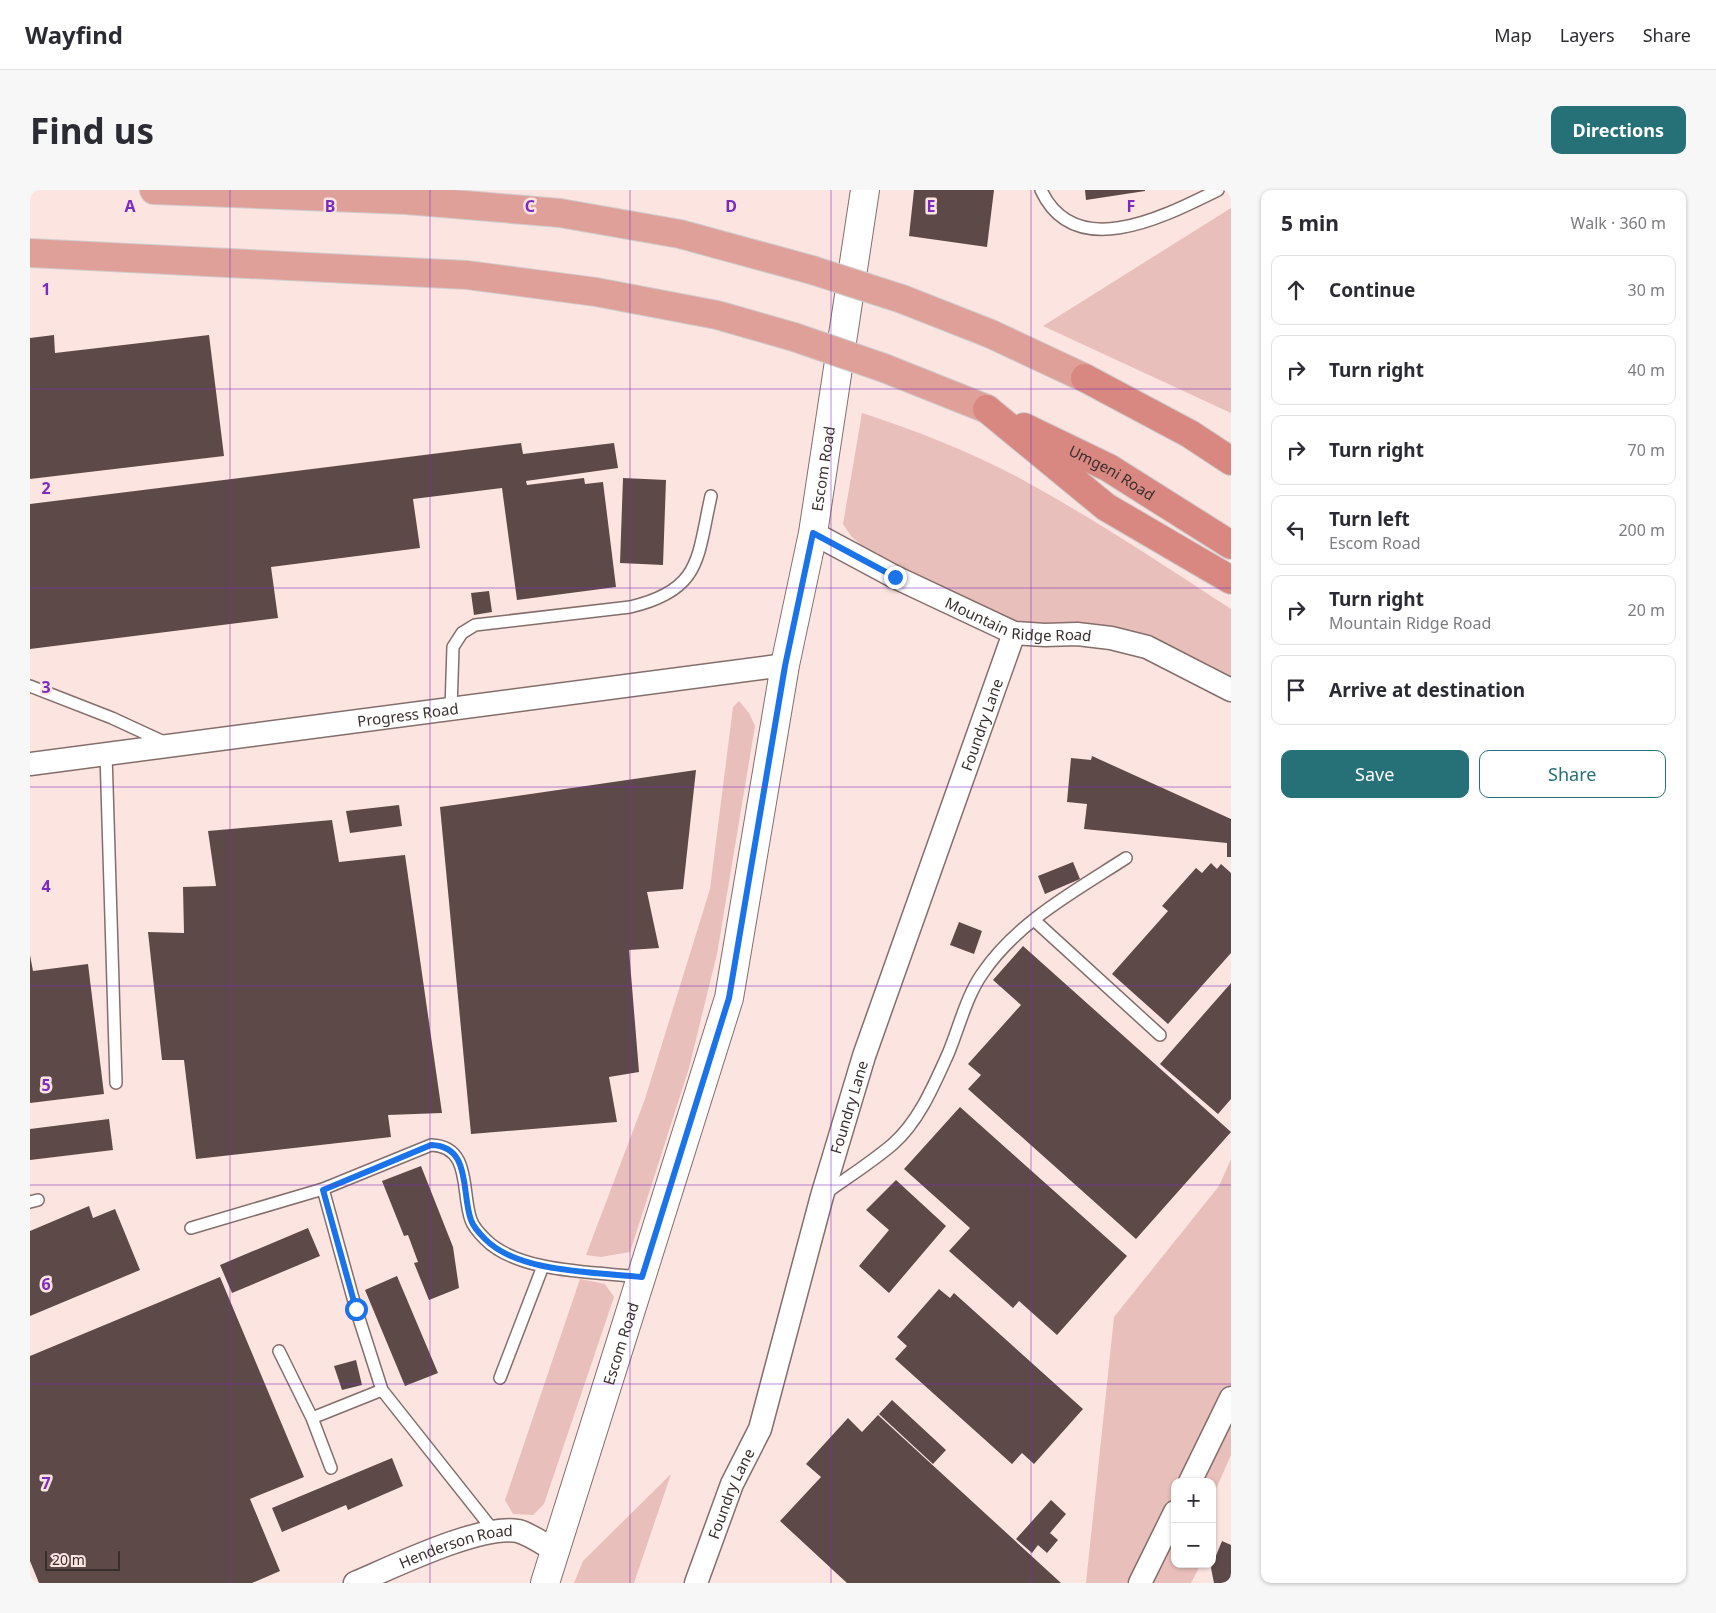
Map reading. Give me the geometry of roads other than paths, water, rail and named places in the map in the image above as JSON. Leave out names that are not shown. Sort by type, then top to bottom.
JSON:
[{"type":"highway","points":[[154,190],[406,200],[560,213],[680,234],[812,270],[902,299],[990,334],[1085,378],[1190,434],[1231,461]]},
{"type":"highway","points":[[30,253],[467,275],[624,297],[717,315],[794,337],[884,368],[987,409],[1106,507],[1231,580]]},
{"type":"highway","points":[[1085,378],[1146,396],[1231,445]]},
{"type":"highway","name":"Umgeni Road","points":[[987,409],[1109,468],[1231,545]]},
{"type":"street","name":"Escom Road","points":[[545,1583],[729,998],[785,666],[813,533],[865,190]]},
{"type":"street","name":"Mountain Ridge Road","points":[[813,533],[895,577],[1014,632],[1102,637],[1147,647],[1231,690]]},
{"type":"street","name":"Foundry Lane","points":[[696,1583],[732,1484],[760,1429],[822,1196],[864,1056],[1014,632]]},
{"type":"street","name":"Progress Road","points":[[30,764],[785,666]]},
{"type":"street","points":[[1192,1478],[1231,1398]]},
{"type":"street","points":[[1140,1583],[1171,1520]]},
{"type":"street","name":"Henderson Road","points":[[355,1583],[464,1539],[494,1530],[520,1532],[556,1551]]},
{"type":"lane","points":[[1041,190],[1046,201],[1064,219],[1104,231],[1116,230],[1174,211],[1218,190]]},
{"type":"lane","points":[[451,709],[453,647],[462,633],[475,625],[630,607],[650,602],[672,591],[688,577],[696,564],[711,496]]},
{"type":"lane","points":[[30,686],[112,718],[171,745]]},
{"type":"lane","points":[[106,754],[116,1083]]},
{"type":"lane","points":[[822,1196],[894,1143],[912,1122],[931,1092],[980,975],[1013,938],[1034,920],[1126,858]]},
{"type":"lane","points":[[1034,920],[1160,1034]]},
{"type":"lane","points":[[191,1228],[323,1190],[431,1145],[448,1148],[456,1155],[462,1167],[471,1222],[485,1240],[504,1253],[543,1266],[642,1277]]},
{"type":"lane","points":[[323,1190],[356,1309],[382,1390],[494,1530]]},
{"type":"lane","points":[[500,1378],[543,1266]]},
{"type":"lane","points":[[279,1351],[312,1418],[331,1468]]},
{"type":"lane","points":[[312,1418],[382,1390]]}]
